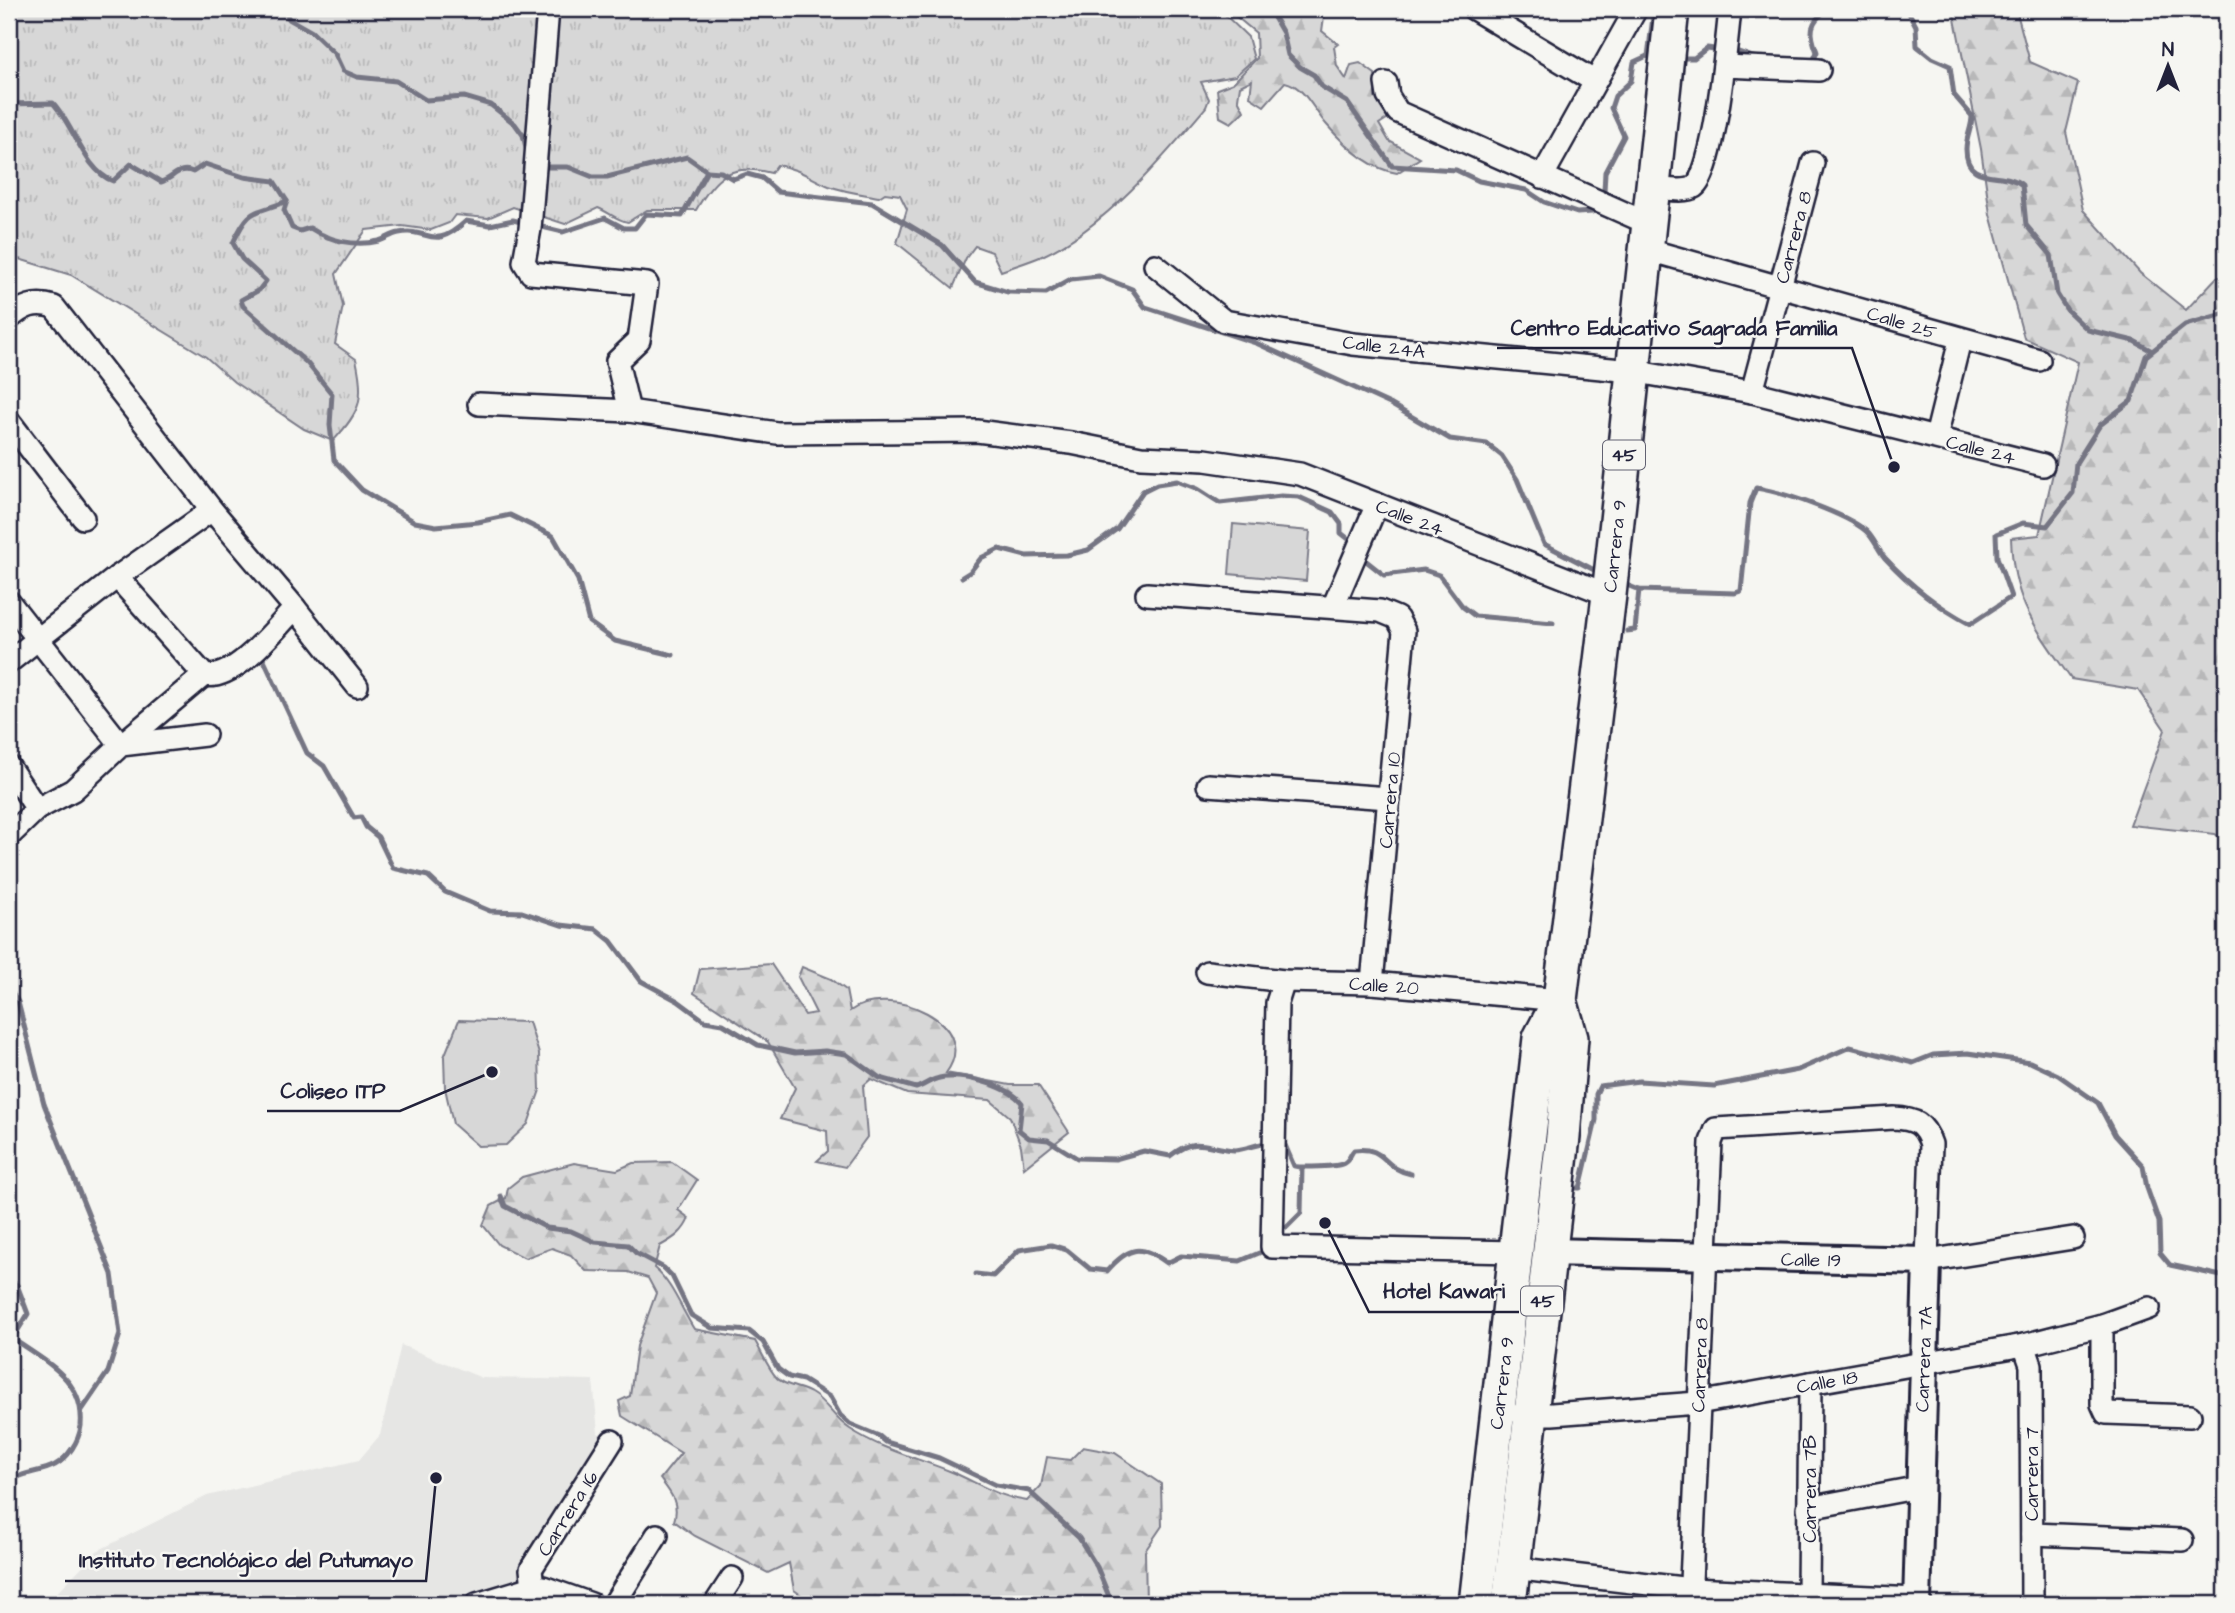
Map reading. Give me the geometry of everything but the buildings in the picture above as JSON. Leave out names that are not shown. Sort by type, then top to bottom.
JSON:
[{"type":"highway","name":"Carrera 9","points":[[1476,1604],[1514,1413],[1532,1252],[1540,1038],[1560,1000],[1609,595],[1672,9]]},
{"type":"highway","name":"Carrera 9","points":[[1509,1604],[1513,1568],[1514,1413]]},
{"type":"street","points":[[548,9],[530,229],[524,262],[531,273],[647,284],[639,340],[617,361],[629,411]]},
{"type":"street","points":[[1474,9],[1594,81]]},
{"type":"street","points":[[1542,177],[1636,9]]},
{"type":"street","points":[[1651,188],[1688,189],[1699,180],[1717,117],[1730,9]]},
{"type":"street","points":[[1724,66],[1819,70]]},
{"type":"street","name":"Calle 25","points":[[1386,83],[1388,96],[1398,112],[1542,177],[1646,236],[1780,286],[1960,340],[2039,360]]},
{"type":"street","name":"Carrera 8","points":[[1752,392],[1813,163]]},
{"type":"street","name":"Calle 24A","points":[[1156,265],[1224,321],[1353,344],[1632,371]]},
{"type":"street","points":[[9,319],[20,309],[39,302],[54,307],[212,510],[357,686]]},
{"type":"street","points":[[1936,437],[1960,340]]},
{"type":"street","name":"Calle 24","points":[[1632,371],[1752,392],[2043,465]]},
{"type":"street","name":"Calle 24","points":[[479,404],[629,411],[778,433],[977,431],[1071,443],[1141,457],[1205,460],[1300,474],[1609,595]]},
{"type":"street","points":[[9,421],[83,517]]},
{"type":"street","points":[[1147,594],[1333,607],[1377,504]]},
{"type":"street","points":[[9,662],[117,577],[212,510]]},
{"type":"street","points":[[117,577],[204,675],[217,676],[239,663],[272,634],[295,608]]},
{"type":"street","points":[[9,602],[121,745]]},
{"type":"street","name":"Carrera 10","points":[[1333,607],[1380,611],[1397,618],[1404,631],[1371,984]]},
{"type":"street","points":[[9,836],[37,809],[73,790],[121,745],[204,675]]},
{"type":"street","points":[[121,745],[205,735]]},
{"type":"street","points":[[9,767],[37,809]]},
{"type":"street","points":[[1208,785],[1389,798]]},
{"type":"street","name":"Calle 20","points":[[1207,972],[1284,981],[1371,984],[1560,1000]]},
{"type":"street","name":"Calle 19","points":[[1284,981],[1277,1003],[1272,1247],[1927,1261],[2073,1238]]},
{"type":"street","name":"Carrera 8","points":[[1690,1597],[1704,1257],[1713,1135],[1719,1128],[1914,1119]]},
{"type":"street","name":"Carrera 7A","points":[[1914,1119],[1926,1129],[1931,1144],[1922,1364],[1917,1601]]},
{"type":"street","name":"Calle 18","points":[[1514,1413],[1698,1402],[1810,1384],[2024,1345],[2102,1325],[2149,1308]]},
{"type":"street","points":[[2102,1325],[2102,1404],[2106,1413],[2190,1416]]},
{"type":"street","name":"Carrera 7","points":[[2024,1345],[2031,1365],[2032,1604]]},
{"type":"street","name":"Carrera 7B","points":[[1808,1594],[1810,1384]]},
{"type":"street","name":"Carrera 16","points":[[533,1587],[531,1569],[612,1441]]},
{"type":"street","points":[[1808,1508],[1920,1487]]},
{"type":"street","points":[[2032,1534],[2182,1540]]},
{"type":"street","points":[[614,1604],[657,1535]]},
{"type":"street","points":[[1513,1568],[1690,1597],[1808,1594],[1917,1601]]},
{"type":"street","points":[[715,1604],[732,1578]]},
{"type":"street","points":[[477,1604],[533,1587],[543,1587],[591,1604]]},
{"type":"shaded area","points":[[401,1345],[482,1378],[593,1380],[598,1433],[612,1441],[531,1578],[477,1604],[46,1604],[97,1551],[207,1496],[359,1460],[380,1435]]},
{"type":"green space","points":[[9,9],[1219,9],[1248,37],[1254,59],[1235,76],[1201,82],[1209,99],[1206,107],[1131,190],[1088,228],[1042,256],[1001,271],[992,252],[975,246],[966,258],[953,288],[897,243],[907,209],[900,195],[885,193],[879,197],[841,190],[799,171],[777,165],[771,173],[745,170],[726,175],[711,188],[696,210],[647,210],[628,222],[598,208],[565,224],[513,207],[488,218],[455,215],[449,223],[431,230],[402,226],[366,230],[336,274],[343,306],[335,344],[356,359],[360,395],[350,421],[333,441],[304,429],[234,382],[206,357],[71,275],[9,256]]},
{"type":"green space","points":[[1227,9],[1320,9],[1324,17],[1322,31],[1338,44],[1334,47],[1337,66],[1346,79],[1351,65],[1360,63],[1375,74],[1375,98],[1392,107],[1393,115],[1379,124],[1389,141],[1420,158],[1397,173],[1377,167],[1349,148],[1321,118],[1303,93],[1285,82],[1264,106],[1250,97],[1252,80],[1240,86],[1238,99],[1244,111],[1231,123],[1220,117],[1217,89],[1233,83],[1257,58],[1256,33]]},
{"type":"green space","points":[[1953,9],[2016,9],[2030,62],[2078,83],[2066,132],[2083,210],[2140,273],[2186,310],[2217,277],[2226,277],[2226,841],[2215,834],[2130,825],[2165,730],[2138,690],[2071,679],[2037,629],[2016,580],[2011,538],[2039,535],[2078,362],[2024,338],[1990,214],[1981,149]]},
{"type":"green space","points":[[1233,524],[1310,531],[1306,581],[1229,574]]},
{"type":"green space","points":[[771,964],[805,1015],[816,1013],[798,977],[802,967],[831,979],[846,990],[850,1011],[867,1004],[887,1002],[907,1005],[926,1013],[942,1024],[952,1038],[954,1055],[946,1073],[1010,1085],[1038,1085],[1069,1132],[1024,1168],[1021,1146],[1010,1117],[990,1100],[907,1094],[871,1079],[863,1086],[867,1137],[845,1167],[817,1161],[828,1151],[827,1131],[780,1119],[795,1088],[768,1042],[694,993],[700,969]]},
{"type":"green space","points":[[459,1020],[529,1022],[539,1054],[540,1090],[528,1124],[506,1145],[478,1146],[453,1124],[445,1088],[444,1057]]},
{"type":"green space","points":[[672,1162],[697,1180],[678,1210],[689,1218],[687,1223],[678,1235],[660,1246],[654,1268],[671,1288],[694,1329],[755,1341],[777,1378],[817,1397],[850,1429],[887,1448],[1007,1496],[1027,1501],[1041,1486],[1047,1457],[1070,1460],[1083,1447],[1115,1453],[1161,1484],[1162,1526],[1145,1551],[1146,1604],[814,1604],[794,1590],[789,1563],[768,1573],[695,1536],[674,1521],[675,1503],[660,1479],[681,1453],[622,1416],[619,1401],[630,1396],[637,1346],[656,1293],[648,1278],[628,1272],[586,1271],[571,1255],[552,1248],[525,1258],[499,1245],[483,1225],[491,1206],[506,1198],[508,1188],[522,1177],[574,1163],[617,1170],[633,1163]]},
{"type":"waterway","points":[[284,9],[289,19],[312,32],[335,54],[343,71],[357,77],[396,81],[426,100],[464,97],[491,105],[515,124],[523,135],[528,156]]},
{"type":"waterway","points":[[1269,9],[1283,33],[1288,55],[1300,67],[1314,75],[1322,87],[1347,102],[1392,166],[1456,170],[1479,181],[1526,190],[1544,202],[1577,213],[1592,212],[1596,207]]},
{"type":"waterway","points":[[1648,56],[1654,9]]},
{"type":"waterway","points":[[1808,61],[1814,59],[1817,52],[1812,28],[1817,18],[1828,9]]},
{"type":"waterway","points":[[1907,9],[1916,26],[1917,46],[1932,58],[1950,66],[1954,95],[1972,116],[1966,149],[1972,168],[1979,173],[2014,180],[2022,185],[2026,225],[2051,255],[2057,294],[2067,310],[2088,330],[2134,341],[2152,351]]},
{"type":"waterway","points":[[1676,58],[1694,58],[1707,48],[1722,50]]},
{"type":"waterway","points":[[1733,50],[1756,58]]},
{"type":"waterway","points":[[1604,191],[1605,172],[1624,136],[1611,108],[1615,96],[1631,81],[1634,62],[1647,56],[1656,57]]},
{"type":"waterway","points":[[9,104],[53,103],[95,168],[113,181],[131,164],[161,182],[180,171],[193,172],[205,164],[244,177],[274,181],[287,201],[284,210],[292,228],[300,231],[310,228],[343,242],[370,243],[409,232],[431,237],[445,236],[466,221],[490,225],[513,220],[525,223]]},
{"type":"waterway","points":[[539,167],[568,167],[593,177],[607,177],[687,157],[707,171]]},
{"type":"waterway","points":[[534,225],[563,232],[605,218],[624,228],[635,228],[646,214],[682,216],[707,171],[721,172],[733,179],[747,174],[762,178],[778,192],[872,203],[942,245],[975,282],[1008,292],[1046,293],[1071,279],[1099,276],[1132,289],[1145,307],[1256,343],[1390,404],[1450,439],[1487,444],[1502,456],[1517,479],[1544,544],[1600,573]]},
{"type":"waterway","points":[[287,201],[254,213],[244,223],[233,243],[242,259],[266,281],[259,290],[241,300],[243,306],[307,363],[332,394],[330,425],[334,460],[362,490],[415,522],[436,526],[478,522],[510,515],[553,536],[578,580],[589,622],[615,641],[673,655]]},
{"type":"waterway","points":[[1622,583],[1639,590],[1741,591],[1750,503],[1756,488],[1814,505],[1857,524],[1869,534],[1885,558],[1914,586],[1970,624],[2011,597],[1997,557],[1996,534],[2023,523],[2047,526],[2073,493],[2076,463],[2100,425],[2131,401],[2146,356],[2185,325],[2226,313]]},
{"type":"waterway","points":[[962,577],[970,572],[981,558],[999,549],[1026,556],[1067,555],[1088,550],[1117,529],[1143,491],[1157,484],[1177,481],[1198,489],[1220,503],[1281,496],[1299,497],[1332,512],[1341,524],[1341,533],[1355,544]]},
{"type":"waterway","points":[[1366,552],[1365,560],[1384,575],[1424,570],[1439,575],[1463,607],[1475,616],[1553,623]]},
{"type":"waterway","points":[[1627,631],[1635,630],[1639,590]]},
{"type":"waterway","points":[[261,654],[307,753],[324,766],[354,818],[361,817],[366,827],[378,837],[393,868],[428,876],[445,892],[490,911],[522,912],[561,925],[596,929],[611,941],[641,981],[678,1001],[705,1021],[723,1024],[758,1045],[795,1053],[825,1051],[846,1054],[880,1078],[916,1088],[945,1077],[969,1078],[994,1085],[1015,1096],[1022,1103],[1019,1130],[1029,1138],[1048,1140],[1077,1158],[1115,1159],[1144,1151],[1170,1156],[1194,1144],[1234,1150],[1261,1144]]},
{"type":"waterway","points":[[9,987],[18,1002],[44,1104],[112,1274],[120,1334],[108,1372],[82,1410]]},
{"type":"waterway","points":[[1573,1188],[1580,1188],[1596,1120],[1596,1094],[1600,1086],[1639,1081],[1714,1086],[1798,1070],[1850,1047],[1913,1063],[1933,1055],[1968,1053],[2030,1062],[2058,1075],[2098,1103],[2115,1135],[2143,1166],[2147,1188],[2159,1222],[2160,1253],[2170,1265],[2226,1277]]},
{"type":"waterway","points":[[1285,1145],[1294,1166],[1341,1164],[1348,1160],[1354,1150],[1365,1150],[1379,1154],[1394,1167],[1411,1174]]},
{"type":"waterway","points":[[1287,1227],[1301,1213],[1302,1168]]},
{"type":"waterway","points":[[501,1196],[505,1206],[547,1228],[571,1231],[595,1242],[628,1245],[636,1253],[664,1268],[672,1276],[691,1315],[712,1328],[749,1331],[763,1342],[778,1369],[789,1377],[803,1380],[830,1397],[840,1415],[850,1424],[879,1436],[886,1442],[939,1458],[996,1485],[1029,1491],[1079,1538],[1097,1567],[1112,1604]]},
{"type":"waterway","points":[[976,1274],[993,1276],[1019,1250],[1051,1245],[1067,1250],[1090,1269],[1107,1271],[1122,1257],[1136,1250],[1150,1253],[1167,1263],[1181,1256],[1240,1261],[1259,1253]]},
{"type":"waterway","points":[[9,1279],[17,1285],[28,1314],[15,1335],[16,1341],[62,1375],[71,1385],[81,1410],[78,1437],[64,1458],[49,1468],[19,1476],[9,1482]]},
{"type":"place","name":"Centro Educativo Sagrada Familia","points":[[1894,467]]},
{"type":"place","name":"Coliseo ITP","points":[[492,1072]]},
{"type":"place","name":"Hotel Kawari","points":[[1325,1223]]},
{"type":"place","name":"Instituto Tecnológico del Putumayo","points":[[436,1478]]}]
